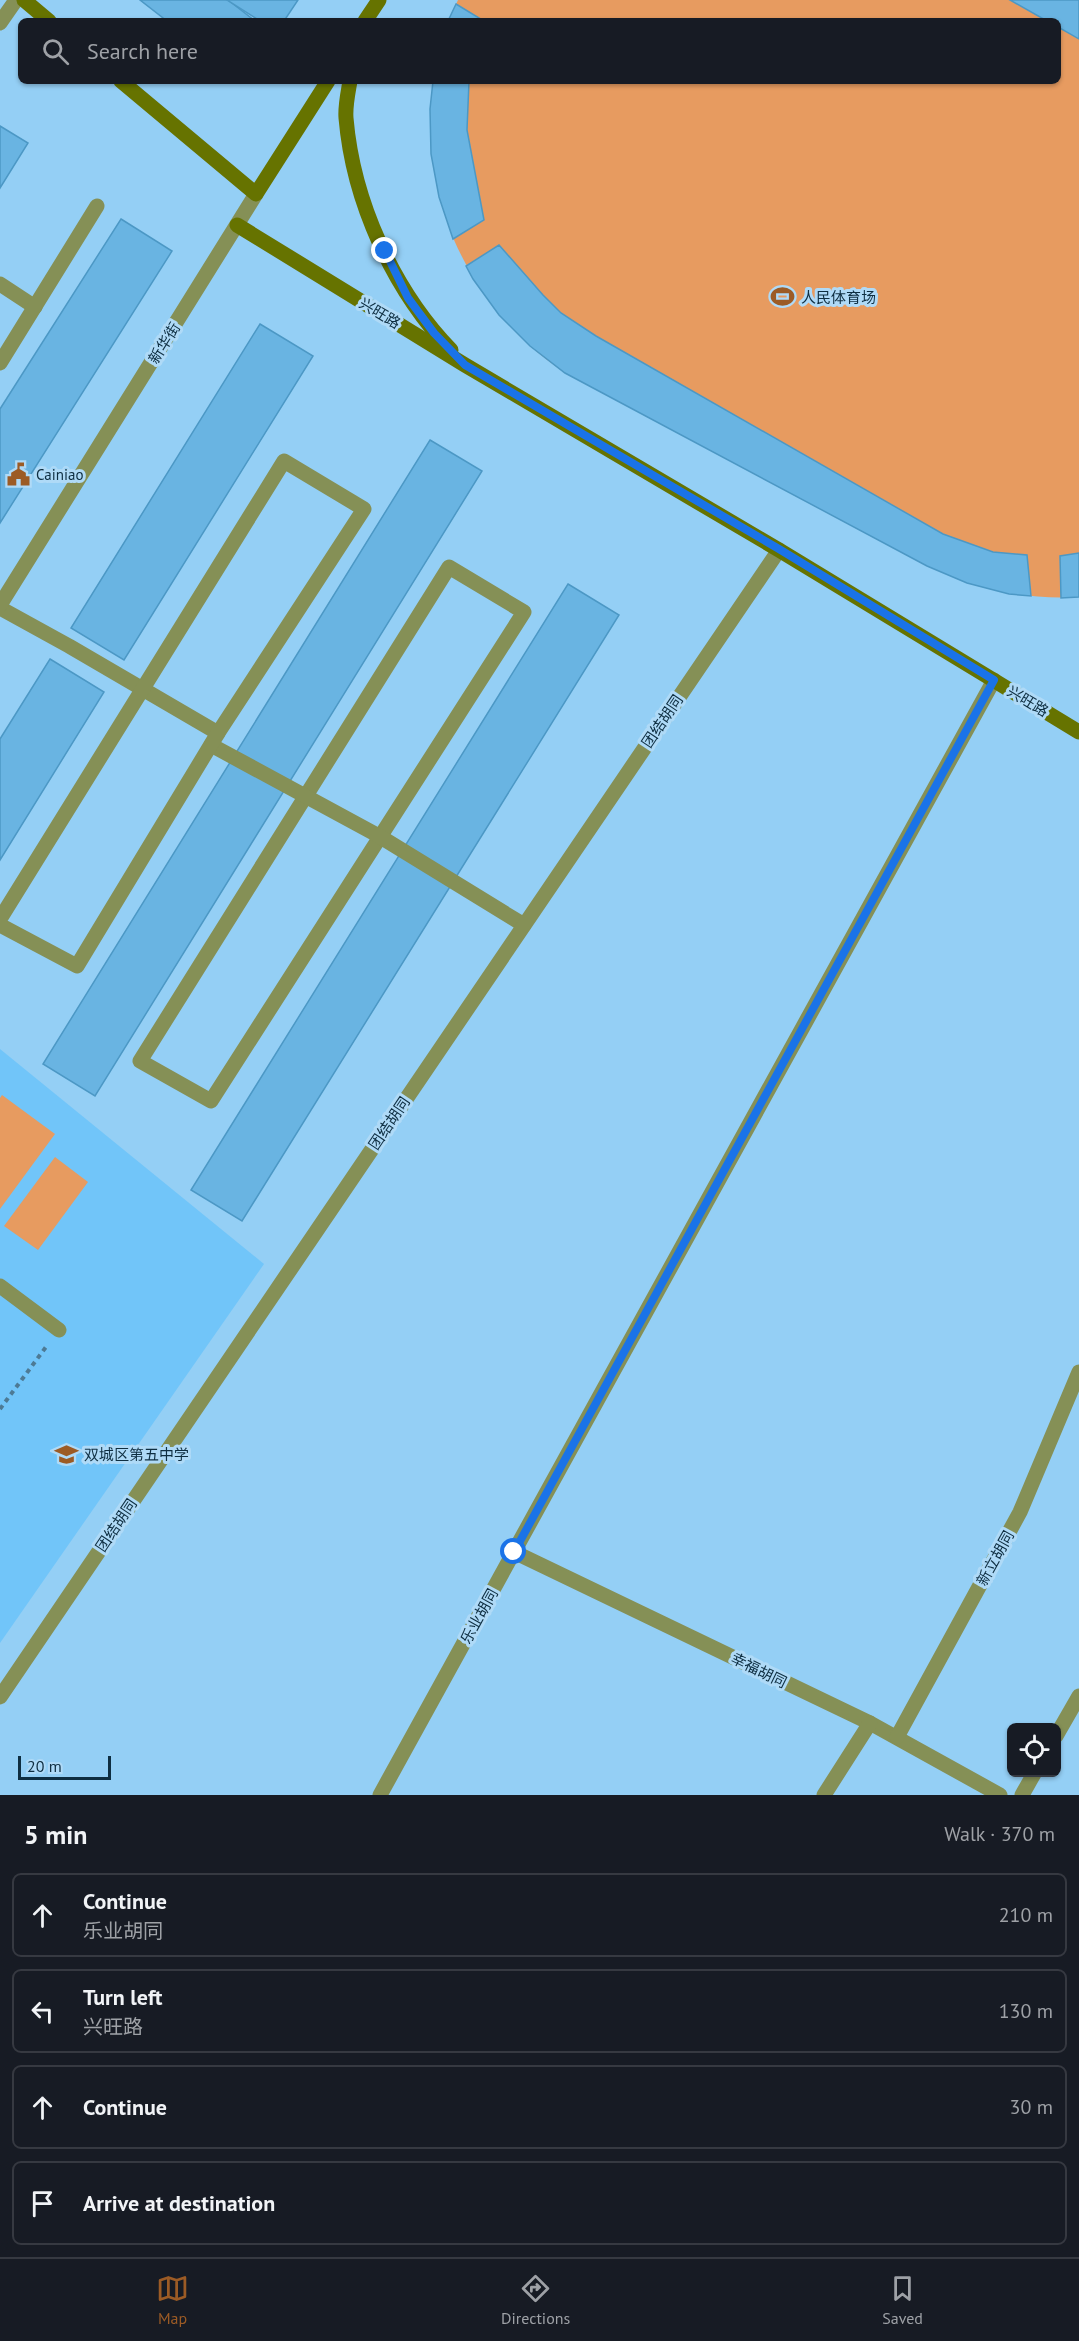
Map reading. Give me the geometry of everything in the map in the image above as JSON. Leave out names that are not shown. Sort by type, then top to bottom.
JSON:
[{"type":"street","points":[[0,23],[16,0]]},
{"type":"street","points":[[24,0],[45,18]]},
{"type":"street","points":[[125,84],[256,194]]},
{"type":"street","name":"新华街","points":[[0,606],[326,84]]},
{"type":"street","points":[[350,84],[346,116],[362,203],[408,298],[434,333],[465,365]]},
{"type":"street","points":[[0,363],[98,206]]},
{"type":"street","name":"兴旺路","points":[[237,225],[465,365],[779,549],[1079,732]]},
{"type":"street","points":[[0,284],[35,307]]},
{"type":"street","points":[[0,919],[284,461],[364,509],[214,739],[77,966],[0,925]]},
{"type":"street","name":"团结胡同","points":[[0,1697],[779,549]]},
{"type":"street","points":[[449,567],[524,612],[379,836],[211,1101],[140,1061],[449,567]]},
{"type":"street","points":[[0,606],[142,689],[214,739],[305,796],[379,836],[524,925]]},
{"type":"street","name":"乐业胡同","points":[[380,1795],[994,680]]},
{"type":"street","points":[[0,1286],[59,1330]]},
{"type":"street","name":"新立胡同","points":[[897,1737],[1020,1512],[1079,1372]]},
{"type":"street","name":"幸福胡同","points":[[514,1552],[870,1723],[1000,1795]]},
{"type":"street","points":[[1061,1727],[1079,1696]]},
{"type":"street","points":[[824,1795],[870,1723]]},
{"type":"street","points":[[1022,1795],[1033,1777]]},
{"type":"path","points":[[0,1409],[59,1330]]},
{"type":"shaded area","name":"人民体育场","points":[[458,0],[1079,0],[1079,597],[1019,595],[983,587],[927,566],[565,373],[529,345],[503,318],[481,289],[448,225],[438,191],[432,155],[433,84],[1061,84],[1061,18],[449,18]]},
{"type":"shaded area","name":"双城区第五中学","points":[[0,1049],[264,1264],[0,1643]]},
{"type":"shaded area","points":[[2,1095],[55,1134],[0,1209],[0,1098]]},
{"type":"shaded area","points":[[55,1157],[88,1182],[38,1250],[4,1226]]},
{"type":"building","points":[[140,0],[228,0],[251,18],[163,18]]},
{"type":"building","points":[[227,0],[298,0],[286,18],[255,18]]},
{"type":"building","points":[[1010,0],[1079,0],[1079,39],[1061,29],[1061,18],[1042,18]]},
{"type":"building","points":[[456,4],[479,18],[449,18]]},
{"type":"building","points":[[433,84],[469,84],[467,130],[484,220],[453,239],[439,197],[431,154],[430,109]]},
{"type":"building","points":[[0,126],[28,143],[0,188]]},
{"type":"building","points":[[121,219],[172,251],[0,523],[0,409]]},
{"type":"building","points":[[499,245],[561,313],[596,336],[943,534],[993,552],[1027,555],[1031,596],[1009,594],[967,583],[927,566],[565,373],[530,346],[499,315],[466,266]]},
{"type":"building","points":[[260,324],[313,356],[124,660],[71,628]]},
{"type":"building","points":[[430,440],[482,471],[95,1096],[43,1064]]},
{"type":"building","points":[[1079,553],[1079,597],[1061,598],[1060,556]]},
{"type":"building","points":[[568,584],[619,615],[242,1221],[191,1190]]},
{"type":"building","points":[[50,659],[104,692],[0,860],[0,739]]},
{"type":"place","name":"人民体育场","points":[[783,297]]},
{"type":"place","name":"Cainiao","points":[[18,474]]},
{"type":"place","name":"双城区第五中学","points":[[66,1454]]},
{"type":"route","points":[[385,251],[408,298],[434,333],[465,365],[779,549],[994,680],[514,1552]]}]
